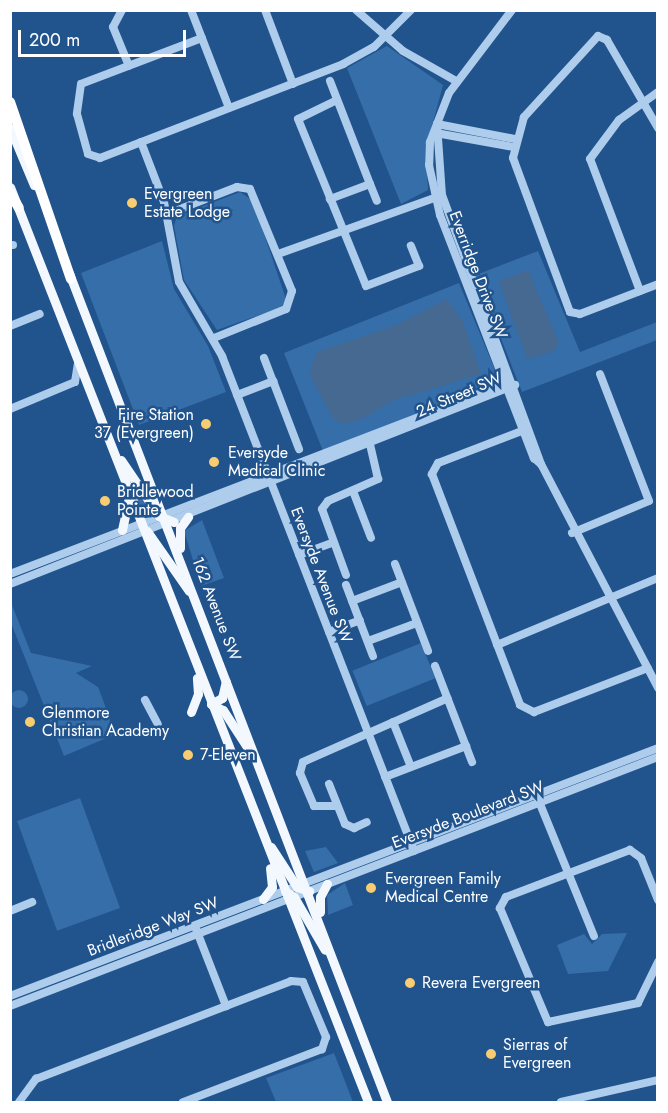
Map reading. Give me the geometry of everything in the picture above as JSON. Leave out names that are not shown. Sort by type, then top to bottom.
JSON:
[{"type":"highway","points":[[10,102],[71,279]]},
{"type":"highway","points":[[10,193],[19,208]]},
{"type":"main road","name":"162 Avenue SW","points":[[10,128],[166,520],[387,1102]]},
{"type":"main road","points":[[10,187],[263,839],[289,896],[368,1102]]},
{"type":"main road","points":[[109,441],[166,520]]},
{"type":"main road","points":[[122,530],[130,513],[127,486]]},
{"type":"main road","points":[[183,565],[179,533],[189,517]]},
{"type":"main road","points":[[143,529],[200,608]]},
{"type":"main road","points":[[191,712],[198,694],[195,663]]},
{"type":"main road","points":[[211,704],[224,694],[226,676]]},
{"type":"main road","points":[[211,704],[223,710],[261,768]]},
{"type":"main road","points":[[258,825],[304,887]]},
{"type":"main road","points":[[263,839],[272,884],[263,900]]},
{"type":"main road","points":[[321,927],[320,897],[327,884]]},
{"type":"main road","points":[[289,896],[338,973]]},
{"type":"street","points":[[122,10],[112,27],[129,66]]},
{"type":"street","points":[[191,10],[229,108]]},
{"type":"street","points":[[265,10],[293,84]]},
{"type":"street","points":[[356,10],[387,37],[456,81]]},
{"type":"street","points":[[202,38],[81,84],[77,114],[90,157],[141,142],[355,59],[387,37],[411,10]]},
{"type":"street","name":"Everridge Drive SW","points":[[512,10],[456,81],[437,130],[429,159],[438,196],[507,388],[572,533],[657,688]]},
{"type":"street","points":[[657,128],[644,99],[607,40],[594,37],[527,113],[514,143],[516,175],[568,310],[578,314],[657,284]]},
{"type":"street","points":[[330,81],[377,201]]},
{"type":"street","points":[[640,291],[590,159],[619,120],[644,99],[657,92]]},
{"type":"street","points":[[337,100],[298,118],[366,286],[419,266],[411,246]]},
{"type":"street","points":[[437,130],[514,143]]},
{"type":"street","name":"Eversyde Avenue SW","points":[[141,142],[167,214],[179,282],[214,338],[412,847]]},
{"type":"street","points":[[330,199],[370,184]]},
{"type":"street","points":[[167,214],[245,187],[255,195],[278,254],[293,294],[290,306],[214,338]]},
{"type":"street","points":[[278,254],[438,196]]},
{"type":"street","name":"Everridge Drive SW","points":[[469,278],[515,385],[527,429]]},
{"type":"street","points":[[10,326],[40,315]]},
{"type":"street","points":[[264,358],[299,449]]},
{"type":"street","points":[[62,389],[78,378],[77,361]]},
{"type":"street","points":[[572,533],[649,501],[600,374]]},
{"type":"street","points":[[237,395],[273,381]]},
{"type":"street","name":"24 Street SW","points":[[10,584],[166,520],[268,474],[515,385]]},
{"type":"street","points":[[10,409],[62,389],[81,386],[92,399]]},
{"type":"street","name":"24 Street SW","points":[[10,574],[122,530],[143,529],[166,520],[189,517],[507,388]]},
{"type":"street","points":[[527,429],[438,464],[432,474],[520,705],[530,712],[648,668]]},
{"type":"street","points":[[346,574],[323,505],[380,477],[370,445]]},
{"type":"street","points":[[353,491],[371,538]]},
{"type":"street","points":[[299,555],[334,542]]},
{"type":"street","points":[[395,564],[428,651]]},
{"type":"street","points":[[497,645],[657,578]]},
{"type":"street","points":[[352,601],[402,582]]},
{"type":"street","points":[[346,585],[373,656]]},
{"type":"street","points":[[329,632],[360,620]]},
{"type":"street","points":[[368,641],[417,623]]},
{"type":"street","points":[[435,666],[472,762]]},
{"type":"street","points":[[337,806],[314,806],[301,764],[448,698]]},
{"type":"street","points":[[145,700],[158,724]]},
{"type":"street","points":[[393,722],[411,767]]},
{"type":"street","points":[[385,777],[466,746]]},
{"type":"street","name":"Eversyde Boulevard SW","points":[[289,896],[304,887],[537,798],[657,748]]},
{"type":"street","name":"Eversyde Boulevard SW","points":[[537,798],[657,757]]},
{"type":"street","points":[[328,784],[347,826],[367,822]]},
{"type":"street","points":[[537,798],[566,873],[594,936]]},
{"type":"street","name":"Eversyde Boulevard SW","points":[[304,887],[327,884],[412,847]]},
{"type":"street","points":[[657,900],[633,850],[506,897],[500,906],[543,1018],[553,1022],[638,1003],[657,962]]},
{"type":"street","name":"Bridleridge Way SW","points":[[10,996],[59,982],[289,896],[304,887]]},
{"type":"street","name":"Bridleridge Way SW","points":[[197,930],[263,900],[289,896]]},
{"type":"street","points":[[10,911],[32,902]]},
{"type":"street","points":[[197,930],[226,1006]]},
{"type":"street","points":[[19,1102],[33,1080],[298,980],[306,987],[325,1043],[319,1050],[183,1102]]},
{"type":"street","name":"Bridleridge Way SW","points":[[10,1006],[59,982]]},
{"type":"street","points":[[561,1102],[657,1080]]},
{"type":"shaded area","points":[[387,46],[443,85],[426,149],[428,190],[401,204],[347,68]]},
{"type":"shaded area","points":[[240,192],[253,201],[288,305],[217,330],[184,280],[174,226],[177,216]]},
{"type":"shaded area","points":[[162,241],[174,289],[208,346],[226,392],[139,425],[81,273]]},
{"type":"shaded area","points":[[538,251],[580,352],[657,322],[657,340],[522,392],[476,275]]},
{"type":"shaded area","points":[[528,270],[559,343],[554,351],[527,359],[499,281]]},
{"type":"shaded area","points":[[459,283],[498,377],[496,383],[323,451],[284,353]]},
{"type":"shaded area","points":[[447,299],[463,322],[481,374],[394,400],[364,418],[344,424],[333,419],[309,373],[317,352],[396,325]]},
{"type":"shaded area","points":[[128,477],[150,511],[142,514]]},
{"type":"shaded area","points":[[202,520],[224,578],[201,586],[184,531]]},
{"type":"shaded area","points":[[10,600],[31,653],[92,666],[76,673],[98,687],[116,734],[64,756],[11,623]]},
{"type":"shaded area","points":[[421,643],[435,678],[367,706],[352,671]]},
{"type":"shaded area","points":[[19,690],[25,693],[28,699],[25,705],[19,708],[13,705],[10,699],[13,693]]},
{"type":"shaded area","points":[[80,798],[120,908],[57,931],[17,821]]},
{"type":"shaded area","points":[[326,847],[338,863],[314,872],[305,851]]},
{"type":"shaded area","points":[[345,883],[353,905],[328,915],[327,895]]},
{"type":"shaded area","points":[[627,933],[608,971],[568,974],[557,945],[584,934],[592,944],[602,934]]},
{"type":"shaded area","points":[[334,1053],[353,1102],[276,1102],[266,1078]]},
{"type":"place","name":"Evergreen Estate Lodge","points":[[132,203]]},
{"type":"place","name":"Fire Station 37 (Evergreen)","points":[[206,424]]},
{"type":"place","name":"Eversyde Medical Clinic","points":[[214,462]]},
{"type":"place","name":"Bridlewood Pointe","points":[[105,501]]},
{"type":"place","name":"Glenmore Christian Academy","points":[[30,722]]},
{"type":"place","name":"7-Eleven","points":[[188,755]]},
{"type":"place","name":"Evergreen Family Medical Centre","points":[[371,888]]},
{"type":"place","name":"Revera Evergreen","points":[[410,983]]},
{"type":"place","name":"Sierras of Evergreen","points":[[491,1054]]}]
